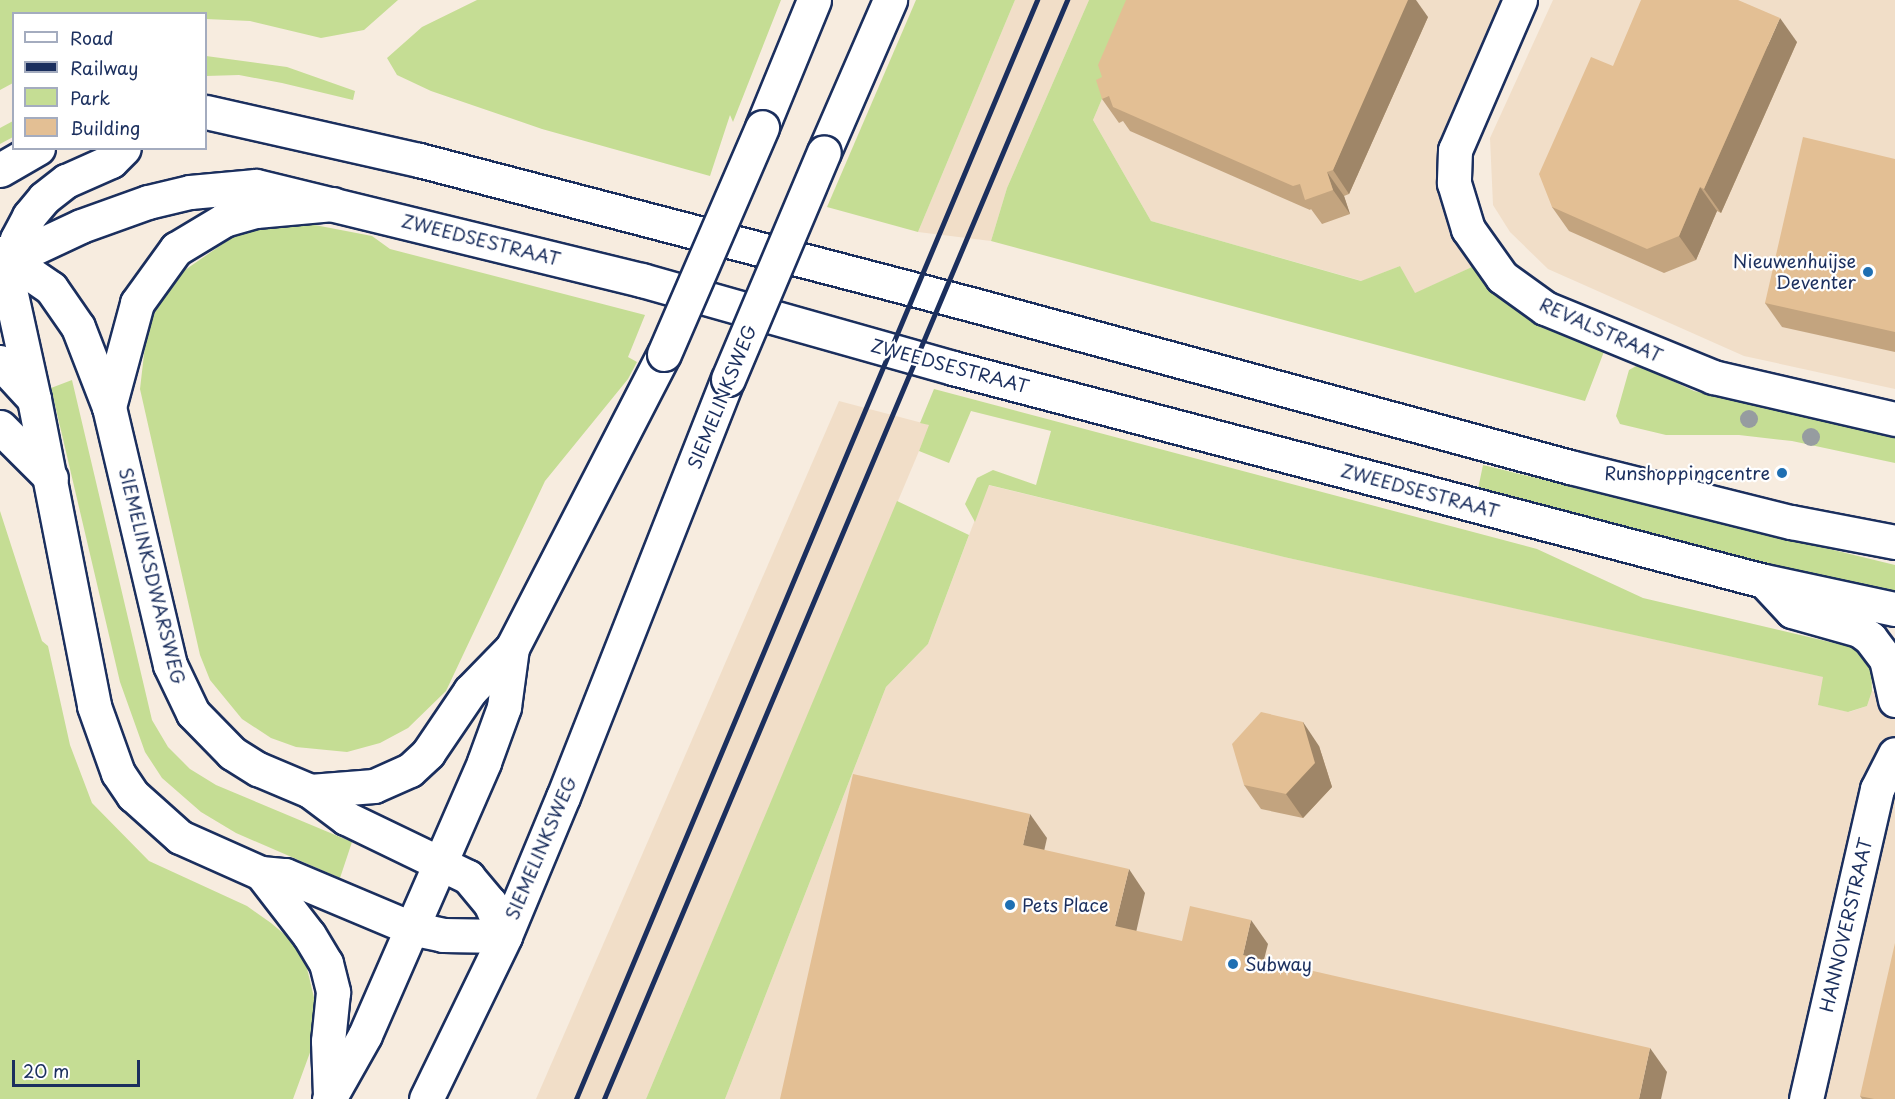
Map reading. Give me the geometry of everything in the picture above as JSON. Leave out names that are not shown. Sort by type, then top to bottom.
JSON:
[{"type":"street","points":[[310,791],[374,786],[410,770],[428,753],[470,691],[512,648],[664,354],[814,0]]},
{"type":"street","name":"SIEMELINKSWEG","points":[[411,928],[443,935],[505,936],[728,379],[890,0]]},
{"type":"street","name":"REVALSTRAAT","points":[[1520,0],[1455,150],[1454,183],[1468,229],[1502,278],[1545,308],[1713,376],[1895,419]]},
{"type":"street","points":[[207,111],[430,163],[974,305],[1570,467],[1791,522],[1895,542]]},
{"type":"street","points":[[0,170],[35,150]]},
{"type":"street","points":[[122,150],[111,161],[66,181],[44,198],[28,216],[4,259],[51,478],[94,706],[118,773],[152,816],[180,837],[261,873],[285,875],[411,928]]},
{"type":"street","name":"ZWEEDSESTRAAT","points":[[4,259],[107,216],[190,192],[256,186],[642,279],[976,374],[1764,581],[1895,609]]},
{"type":"street","points":[[109,407],[137,303],[176,249],[224,220],[256,211],[333,204]]},
{"type":"street","name":"SIEMELINKSDWARSWEG","points":[[4,259],[51,288],[78,327],[109,407],[170,665],[181,692],[200,720],[232,753],[258,769],[310,791],[346,818],[468,878],[490,903],[505,936]]},
{"type":"street","points":[[0,362],[34,399]]},
{"type":"street","points":[[0,427],[51,478]]},
{"type":"street","points":[[1764,581],[1792,611],[1859,630],[1870,638],[1886,659],[1895,700]]},
{"type":"street","points":[[330,1097],[365,1035],[440,863],[504,707],[512,648]]},
{"type":"street","name":"HANNOVERSTRAAT","points":[[1806,1099],[1877,789],[1895,754]]},
{"type":"street","points":[[261,873],[309,935],[326,963],[333,992],[328,1041],[330,1097]]},
{"type":"street","points":[[426,1099],[505,936]]},
{"type":"shaded area","points":[[1015,0],[1089,0],[1007,188],[991,241],[918,232]]},
{"type":"shaded area","points":[[1144,0],[1502,0],[1445,131],[1437,182],[1452,231],[1474,266],[1414,294],[1400,266],[1362,281],[1151,221],[1093,120]]},
{"type":"shaded area","points":[[1553,0],[1895,0],[1895,389],[1744,356],[1548,269],[1510,232],[1493,205],[1490,138]]},
{"type":"shaded area","points":[[839,401],[930,425],[646,1099],[536,1099]]},
{"type":"shaded area","points":[[988,485],[1284,557],[1824,677],[1819,705],[1849,712],[1867,706],[1872,691],[1895,700],[1895,1099],[725,1099],[886,687],[928,644]]},
{"type":"green space","points":[[0,0],[398,0],[364,30],[321,38],[250,21],[207,19],[207,12],[12,12],[12,84],[0,90]]},
{"type":"green space","points":[[477,0],[781,0],[733,122],[730,115],[710,176],[542,129],[431,91],[397,75],[387,58],[422,27]]},
{"type":"green space","points":[[916,0],[1015,0],[918,232],[827,207]]},
{"type":"green space","points":[[1089,0],[1144,0],[1093,120],[1151,221],[1361,281],[1400,266],[1415,293],[1474,266],[1499,297],[1605,349],[1585,401],[991,241],[1007,188]]},
{"type":"green space","points":[[207,56],[287,67],[355,91],[353,100],[239,75],[207,76]]},
{"type":"green space","points":[[12,122],[12,138],[0,144],[0,128]]},
{"type":"green space","points":[[294,221],[372,236],[390,249],[645,315],[628,357],[637,362],[628,379],[545,481],[446,691],[408,728],[380,743],[347,752],[296,747],[271,738],[242,719],[210,680],[200,655],[140,389],[146,337],[153,315],[167,289],[185,270],[237,234]]},
{"type":"green space","points":[[1638,365],[1694,391],[1895,438],[1895,463],[1792,441],[1739,435],[1666,435],[1620,424],[1616,416],[1629,370]]},
{"type":"green space","points":[[72,380],[152,720],[168,747],[190,769],[216,785],[352,842],[340,878],[236,833],[201,812],[162,778],[145,752],[120,682],[51,388]]},
{"type":"green space","points":[[934,389],[1537,549],[1643,598],[1851,647],[1871,660],[1872,691],[1867,706],[1848,712],[1818,705],[1823,677],[1284,557],[989,485],[975,522],[965,504],[977,478],[993,470],[1036,485],[1051,431],[971,411],[949,463],[919,451],[929,425],[920,423]]},
{"type":"green space","points":[[1483,465],[1895,565],[1895,593],[1785,571],[1478,489]]},
{"type":"green space","points":[[897,501],[969,535],[928,644],[886,687],[725,1099],[646,1099]]},
{"type":"green space","points":[[0,511],[42,641],[48,646],[70,745],[92,803],[149,861],[247,906],[290,939],[306,964],[315,1002],[312,1047],[293,1099],[0,1099]]},
{"type":"building","points":[[1126,0],[1408,0],[1333,170],[1327,172],[1333,190],[1305,200],[1300,184],[1293,186],[1113,107],[1109,96],[1102,99],[1096,80],[1102,77],[1098,65]]},
{"type":"building","points":[[1641,0],[1738,0],[1780,18],[1704,189],[1700,187],[1679,236],[1647,249],[1552,207],[1539,174],[1591,57],[1613,66]]},
{"type":"building","points":[[1803,137],[1895,159],[1895,332],[1765,303]]},
{"type":"building","points":[[1261,712],[1303,722],[1315,763],[1286,794],[1244,785],[1232,744]]},
{"type":"building","points":[[853,774],[1030,814],[1023,845],[1129,869],[1115,926],[1182,941],[1190,906],[1251,920],[1243,955],[1650,1048],[1639,1099],[780,1099]]},
{"type":"building","points":[[1895,943],[1895,1099],[1874,1099],[1860,1096]]},
{"type":"railway","points":[[576,1099],[1037,0]]},
{"type":"railway","points":[[604,1099],[1067,0]]},
{"type":"place","name":"Nieuwenhuijse Deventer","points":[[1868,272]]},
{"type":"place","name":"Runshoppingcentre","points":[[1782,473]]},
{"type":"place","name":"Pets Place","points":[[1010,905]]},
{"type":"place","name":"Subway","points":[[1233,964]]}]
